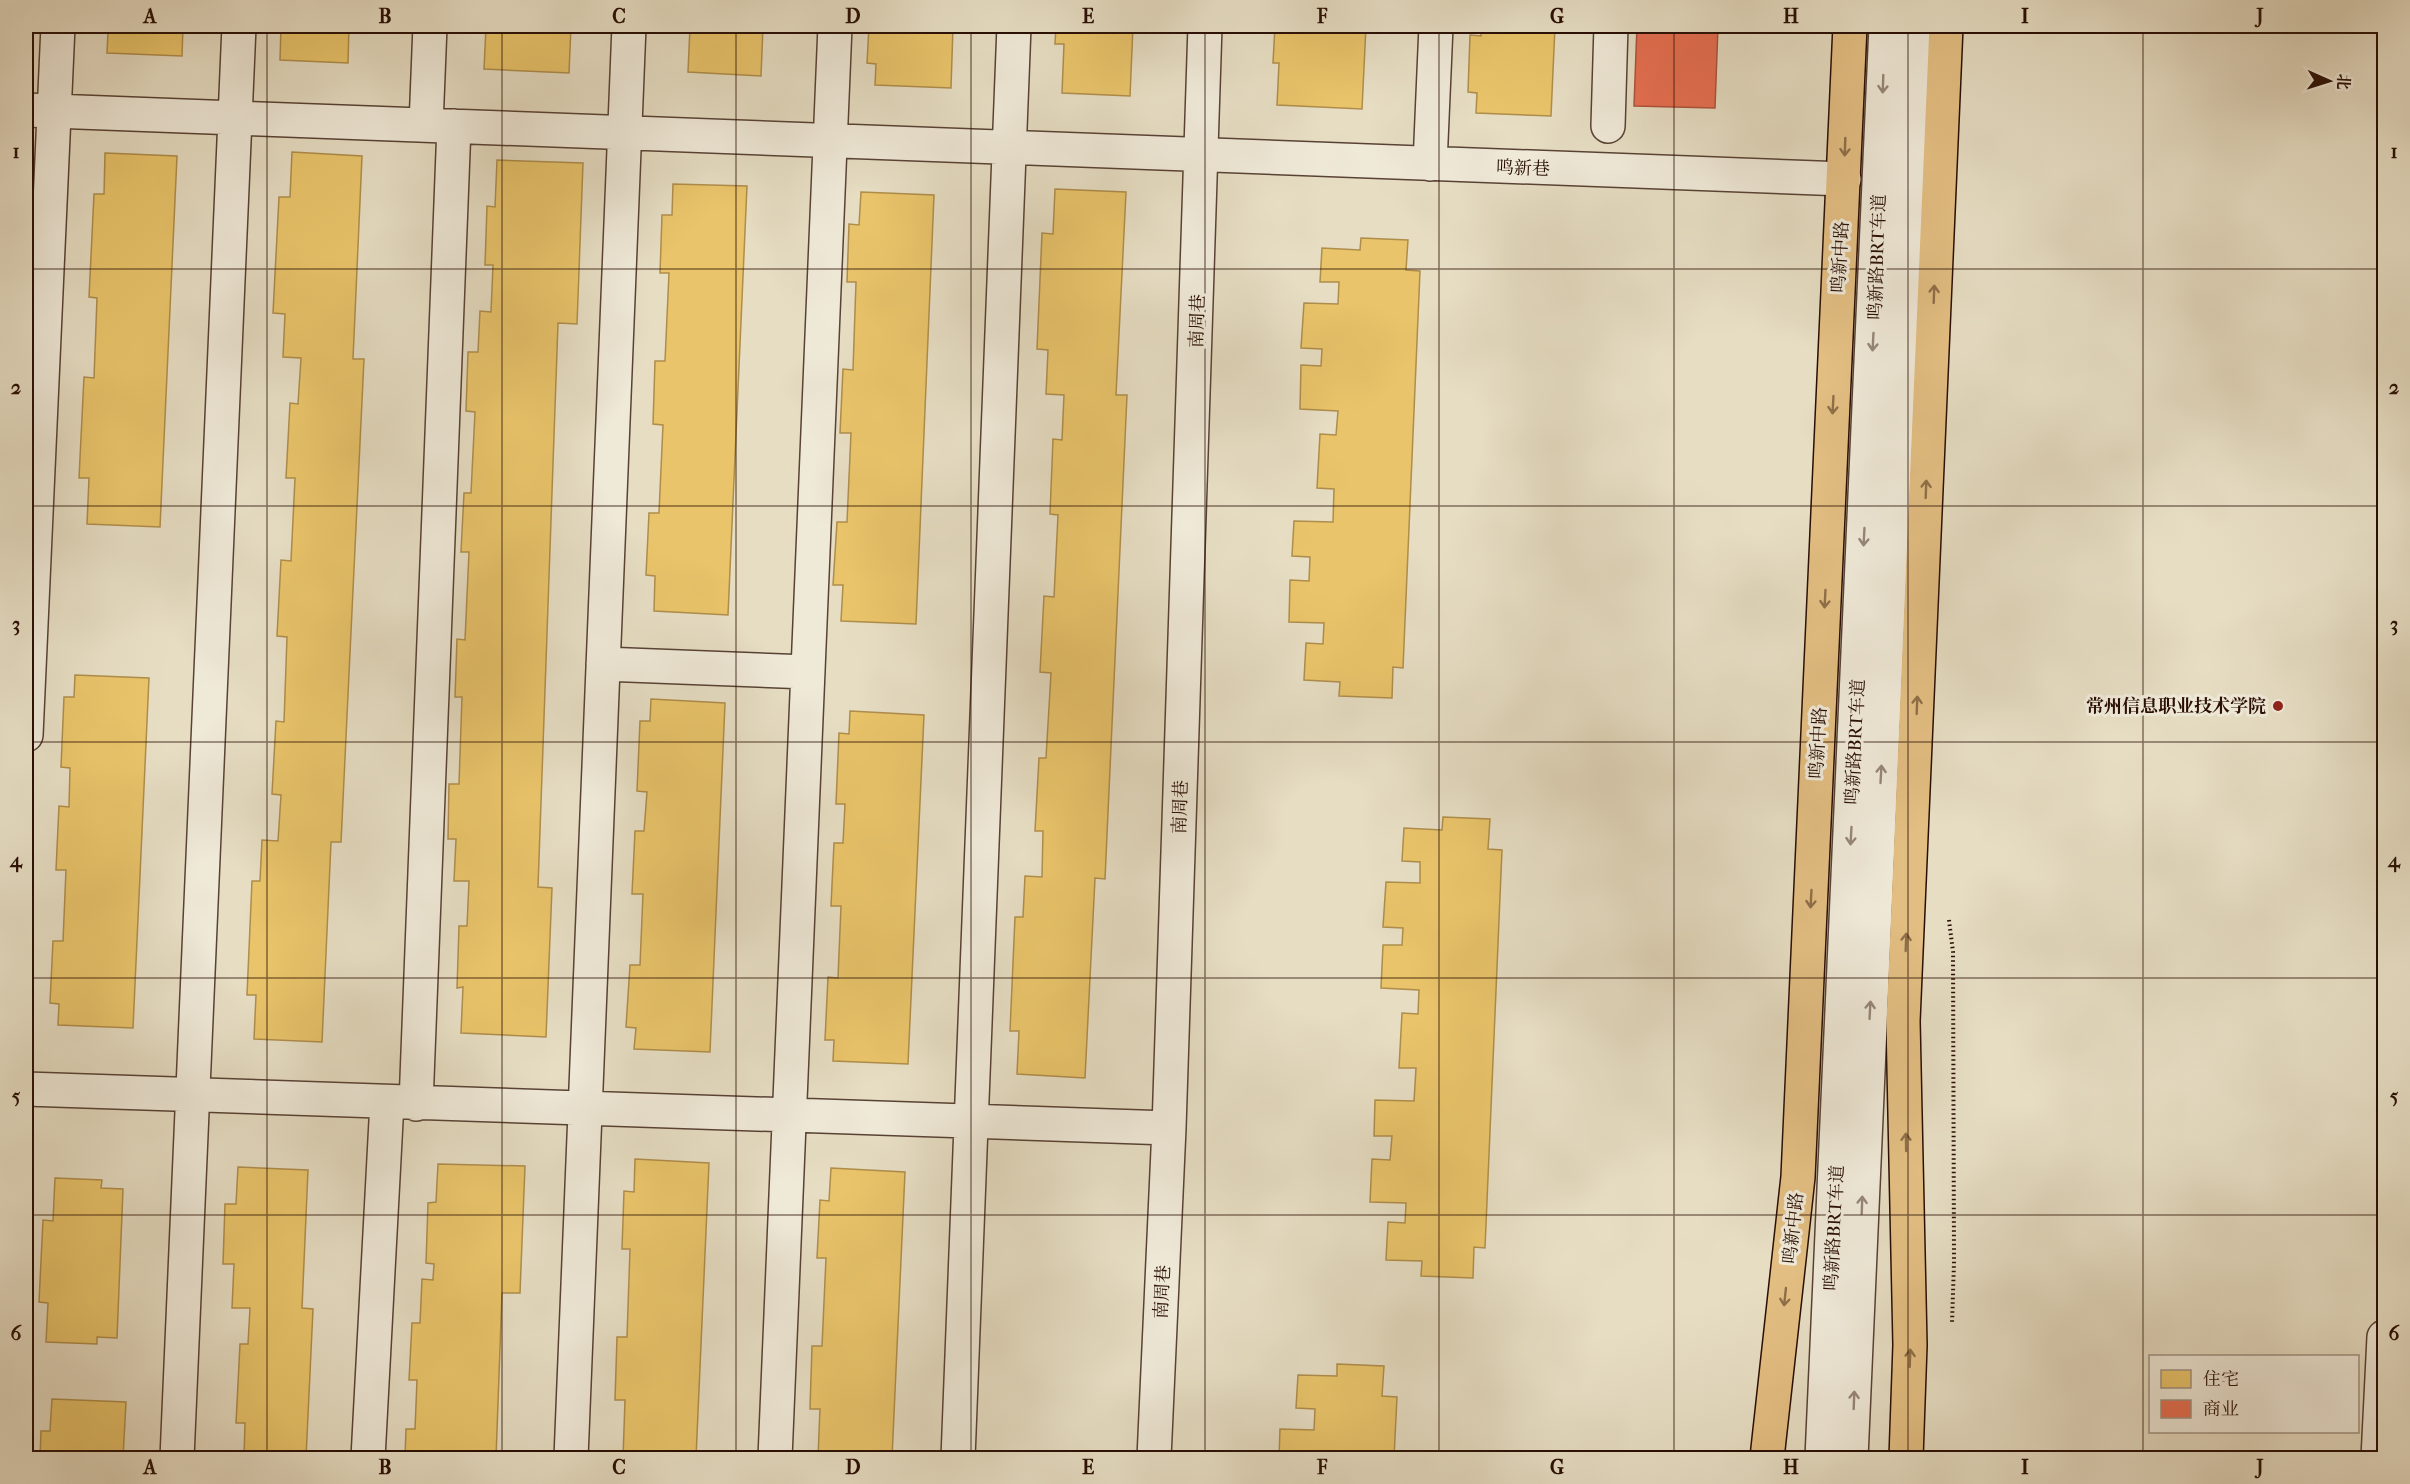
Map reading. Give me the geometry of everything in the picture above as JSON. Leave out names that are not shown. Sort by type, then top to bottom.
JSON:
[{"type":"main road","name":"鸣新中路","points":[[1767,1458],[1798,1177],[1850,26]]},
{"type":"main road","points":[[1906,1458],[1910,1345],[1903,1021],[1946,26]]},
{"type":"street","points":[[26,735],[40,111],[58,26]]},
{"type":"street","points":[[177,1458],[240,26]]},
{"type":"street","points":[[368,1458],[401,1103],[440,126],[430,26]]},
{"type":"street","points":[[571,1458],[628,26]]},
{"type":"street","points":[[775,1458],[835,26]]},
{"type":"street","points":[[958,1458],[1014,26]]},
{"type":"street","name":"南周巷","points":[[1154,1458],[1169,1128],[1205,26]]},
{"type":"street","points":[[1430,164],[1436,26]]},
{"type":"street","points":[[1608,126],[1611,26]]},
{"type":"street","name":"鸣新路BRT车道","points":[[1822,1458],[1886,26]]},
{"type":"street","name":"鸣新路BRT车道","points":[[1851,1458],[1914,26]]},
{"type":"street","name":"鸣新巷","points":[[40,111],[1844,179]]},
{"type":"street","points":[[603,664],[808,672]]},
{"type":"street","points":[[26,1089],[790,1117],[1169,1128]]},
{"type":"street","points":[[2378,1458],[2384,1351]]},
{"type":"path","points":[[1949,918],[1953,1000],[1954,1263],[1951,1332]]},
{"type":"building: 住宅","points":[[99,26],[183,26],[182,56],[107,53],[108,32],[98,32]]},
{"type":"building: 住宅","points":[[281,26],[349,26],[348,63],[280,60]]},
{"type":"building: 住宅","points":[[480,26],[571,26],[569,73],[484,69],[486,27]]},
{"type":"building: 住宅","points":[[680,26],[763,26],[761,76],[688,72],[690,27]]},
{"type":"building: 住宅","points":[[869,26],[953,26],[951,88],[875,85],[876,64],[867,63]]},
{"type":"building: 住宅","points":[[1056,26],[1133,26],[1130,96],[1062,93],[1064,44],[1055,44]]},
{"type":"building: 住宅","points":[[1275,26],[1366,26],[1362,109],[1277,105],[1279,63],[1273,63]]},
{"type":"building: 住宅","points":[[1481,26],[1555,26],[1551,116],[1476,113],[1477,93],[1468,92],[1470,35],[1481,36]]},
{"type":"building: 住宅","points":[[292,152],[362,156],[353,359],[364,359],[341,842],[331,842],[322,1042],[254,1039],[256,995],[247,995],[252,881],[260,881],[262,840],[278,841],[281,795],[272,794],[276,721],[284,722],[287,637],[277,636],[281,560],[291,561],[295,478],[286,478],[290,403],[298,404],[301,358],[283,357],[285,314],[273,313],[279,197],[290,197]]},
{"type":"building: 住宅","points":[[105,153],[177,156],[160,527],[87,524],[89,478],[79,478],[84,377],[94,378],[97,298],[89,297],[94,194],[104,194]]},
{"type":"building: 住宅","points":[[497,160],[583,163],[577,324],[558,323],[538,887],[552,888],[546,1037],[461,1033],[463,987],[457,988],[459,926],[467,926],[469,881],[454,881],[456,839],[448,839],[449,784],[459,784],[462,697],[455,697],[457,639],[465,640],[469,552],[461,552],[464,493],[471,493],[475,412],[466,411],[468,352],[478,352],[480,311],[491,312],[493,265],[485,265],[487,206],[495,207]]},
{"type":"building: 住宅","points":[[673,184],[747,186],[728,615],[654,611],[655,576],[646,575],[649,513],[659,513],[663,425],[653,424],[655,361],[665,361],[669,273],[660,273],[662,215],[672,215]]},
{"type":"building: 住宅","points":[[1055,189],[1126,192],[1116,395],[1127,395],[1105,879],[1095,878],[1085,1078],[1017,1074],[1019,1031],[1010,1031],[1015,917],[1023,917],[1025,876],[1042,877],[1043,831],[1035,831],[1039,758],[1046,758],[1051,673],[1040,672],[1044,596],[1054,597],[1058,515],[1050,514],[1053,439],[1062,440],[1064,395],[1046,394],[1048,350],[1037,349],[1042,233],[1053,234]]},
{"type":"building: 住宅","points":[[861,192],[934,195],[916,624],[841,621],[843,585],[833,585],[837,522],[847,522],[851,433],[840,433],[843,369],[853,370],[856,282],[847,282],[849,224],[859,225]]},
{"type":"building: 住宅","points":[[1361,238],[1408,240],[1406,270],[1420,271],[1403,668],[1393,667],[1392,698],[1339,696],[1340,682],[1304,680],[1306,643],[1323,644],[1324,623],[1289,622],[1290,580],[1309,581],[1310,557],[1292,556],[1294,521],[1333,522],[1334,489],[1317,488],[1320,434],[1336,435],[1338,411],[1300,409],[1301,365],[1321,366],[1322,349],[1301,348],[1304,303],[1338,304],[1339,282],[1320,282],[1322,248],[1360,250]]},
{"type":"building: 住宅","points":[[75,675],[149,678],[133,1028],[58,1025],[59,1004],[50,1003],[53,941],[63,941],[66,870],[56,870],[59,806],[69,807],[70,768],[61,767],[64,697],[74,697]]},
{"type":"building: 住宅","points":[[651,699],[725,703],[710,1052],[634,1049],[636,1028],[626,1027],[630,965],[640,965],[643,894],[632,894],[635,831],[644,831],[647,792],[637,791],[640,721],[650,721]]},
{"type":"building: 住宅","points":[[850,711],[924,715],[908,1064],[833,1061],[834,1040],[825,1040],[828,977],[838,978],[841,906],[831,906],[834,843],[843,843],[845,804],[836,804],[839,733],[849,734]]},
{"type":"building: 住宅","points":[[1443,817],[1490,819],[1488,849],[1502,850],[1485,1248],[1474,1247],[1473,1278],[1421,1276],[1422,1261],[1386,1260],[1388,1222],[1405,1223],[1406,1203],[1370,1202],[1372,1159],[1390,1160],[1392,1136],[1374,1136],[1375,1100],[1414,1101],[1416,1068],[1399,1068],[1402,1013],[1418,1014],[1419,990],[1381,988],[1383,945],[1402,945],[1403,928],[1383,927],[1386,882],[1420,883],[1420,862],[1402,861],[1404,828],[1442,830]]},
{"type":"building: 住宅","points":[[635,1159],[709,1163],[696,1458],[623,1458],[625,1400],[615,1400],[617,1337],[627,1337],[630,1249],[622,1249],[624,1191],[634,1192]]},
{"type":"building: 住宅","points":[[438,1164],[525,1166],[520,1293],[502,1293],[496,1458],[405,1458],[406,1429],[415,1429],[417,1380],[409,1380],[412,1323],[420,1323],[422,1279],[433,1280],[434,1264],[426,1263],[428,1203],[436,1202]]},
{"type":"building: 住宅","points":[[238,1167],[308,1170],[302,1308],[313,1309],[306,1458],[233,1458],[244,1457],[245,1423],[236,1423],[240,1344],[248,1344],[250,1308],[232,1308],[234,1264],[223,1264],[225,1204],[236,1204]]},
{"type":"building: 住宅","points":[[831,1168],[905,1172],[892,1458],[818,1458],[820,1409],[810,1409],[812,1346],[822,1346],[826,1258],[817,1258],[820,1200],[829,1201]]},
{"type":"building: 住宅","points":[[55,1178],[102,1180],[101,1188],[123,1189],[117,1338],[97,1337],[97,1344],[46,1342],[48,1303],[39,1302],[43,1220],[53,1221]]},
{"type":"building: 住宅","points":[[1337,1364],[1384,1366],[1382,1396],[1397,1397],[1394,1458],[1279,1458],[1280,1429],[1314,1430],[1315,1409],[1296,1408],[1298,1375],[1337,1376]]},
{"type":"building: 住宅","points":[[52,1399],[126,1402],[123,1458],[40,1458],[41,1431],[50,1431]]},
{"type":"building: 商业","points":[[1637,26],[1718,26],[1715,108],[1634,106]]},
{"type":"place","name":"常州信息职业技术学院","points":[[2278,706]]}]
